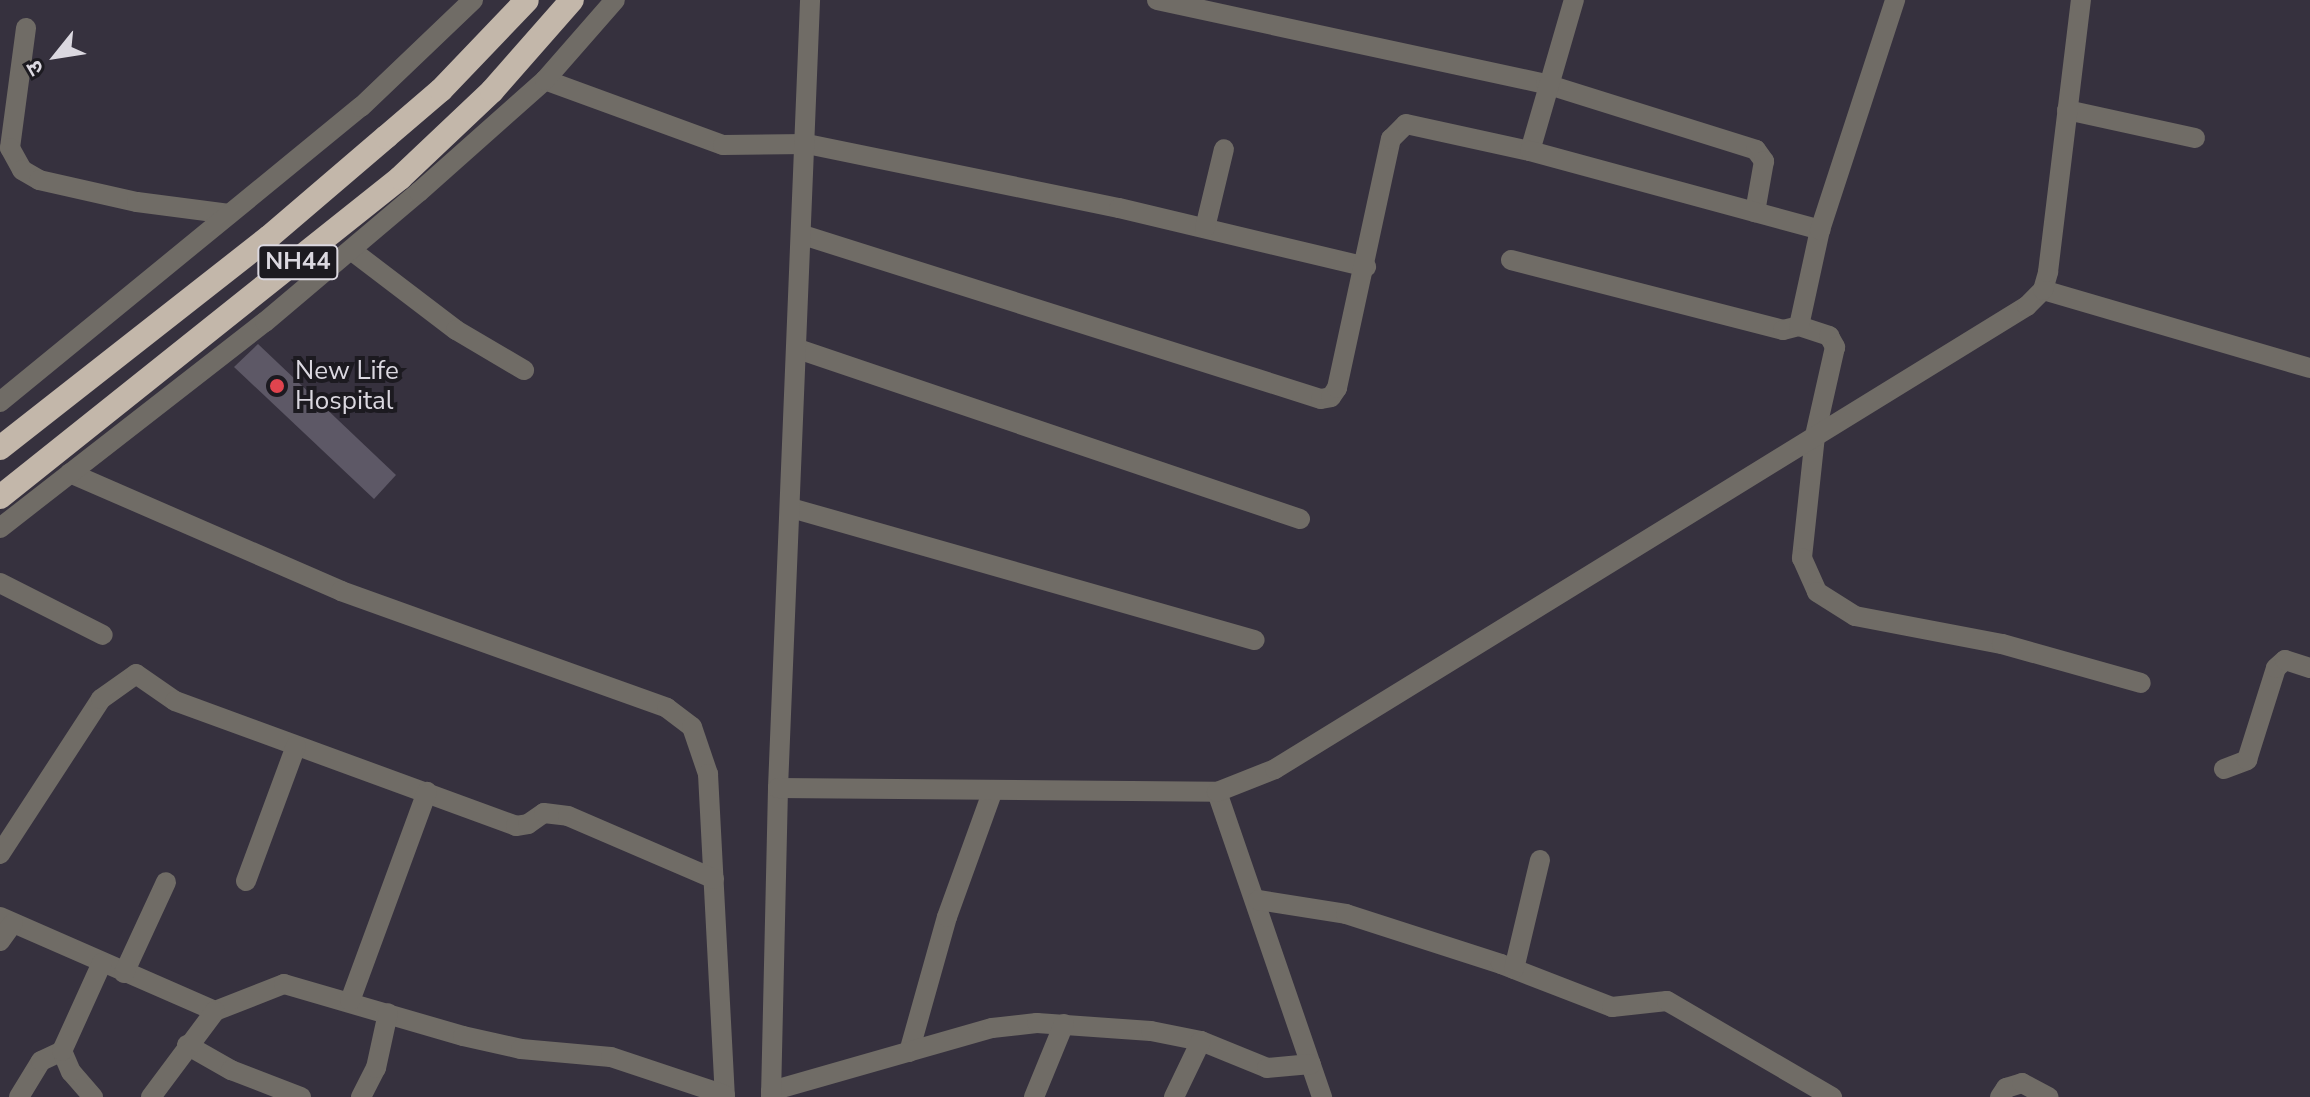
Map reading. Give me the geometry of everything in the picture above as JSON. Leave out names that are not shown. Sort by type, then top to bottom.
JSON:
[{"type":"highway","name":"NH44","points":[[0,448],[375,147],[441,90],[527,0]]},
{"type":"highway","name":"NH44","points":[[0,497],[400,178],[492,91],[572,0]]},
{"type":"street","points":[[0,402],[361,107],[473,0]]},
{"type":"street","points":[[0,528],[351,250],[545,80],[615,0]]},
{"type":"street","points":[[810,0],[800,145],[803,235],[778,788],[771,1094],[992,1028],[1064,1024],[1201,1041],[1267,1068],[1311,1064]]},
{"type":"street","points":[[1157,0],[1546,84],[1756,150],[1764,161],[1755,212]]},
{"type":"street","points":[[1530,151],[1546,84],[1574,0]]},
{"type":"street","points":[[1799,326],[1820,230],[1895,0]]},
{"type":"street","points":[[778,788],[1217,792],[1275,769],[2027,306],[2043,290],[2081,0]]},
{"type":"street","points":[[26,28],[10,148],[22,170],[39,180],[137,202],[229,214]]},
{"type":"street","points":[[545,80],[723,145],[800,145],[1205,228],[1366,267]]},
{"type":"street","points":[[2067,110],[2195,138]]},
{"type":"street","points":[[803,235],[1321,399],[1331,397],[1337,388],[1396,129],[1419,124],[1820,230]]},
{"type":"street","points":[[1205,228],[1224,149]]},
{"type":"street","points":[[351,250],[456,330],[524,370]]},
{"type":"street","points":[[1511,260],[1783,330],[1799,326],[1829,336],[1835,347],[1815,436],[1802,558],[1807,576],[1829,603],[1855,616],[2002,644],[2141,683]]},
{"type":"street","points":[[2043,290],[2310,368]]},
{"type":"street","points":[[798,349],[1300,519]]},
{"type":"street","points":[[70,473],[341,591],[667,708],[692,727],[702,746],[714,879],[725,1096],[611,1057],[521,1049],[284,984],[215,1011],[151,1097]]},
{"type":"street","points":[[791,508],[1255,640]]},
{"type":"street","points":[[0,583],[103,635]]},
{"type":"street","points":[[2224,769],[2247,760],[2276,668],[2285,660],[2310,668]]},
{"type":"street","points":[[0,854],[101,699],[117,683],[136,674],[175,701],[516,826],[528,824],[544,813],[568,816],[714,879]]},
{"type":"street","points":[[246,881],[296,746]]},
{"type":"street","points":[[909,1052],[947,917],[993,790]]},
{"type":"street","points":[[350,1001],[427,792]]},
{"type":"street","points":[[1217,792],[1258,900],[1322,1097]]},
{"type":"street","points":[[1514,969],[1540,860]]},
{"type":"street","points":[[124,973],[166,882]]},
{"type":"street","points":[[1258,900],[1346,914],[1514,969],[1612,1007],[1656,1000],[1679,1006],[1832,1097]]},
{"type":"street","points":[[0,941],[6,920],[215,1011]]},
{"type":"street","points":[[19,1097],[41,1061],[62,1051],[102,963]]},
{"type":"street","points":[[361,1097],[376,1068],[388,1013]]},
{"type":"street","points":[[1034,1097],[1064,1024]]},
{"type":"street","points":[[1174,1097],[1201,1041]]},
{"type":"street","points":[[187,1045],[231,1070],[301,1097]]},
{"type":"street","points":[[62,1051],[71,1072],[93,1097]]},
{"type":"street","points":[[2000,1097],[2006,1088],[2022,1083],[2048,1097]]},
{"type":"building","points":[[258,344],[396,475],[374,499],[234,367]]},
{"type":"place","name":"New Life Hospital","points":[[277,386]]}]
